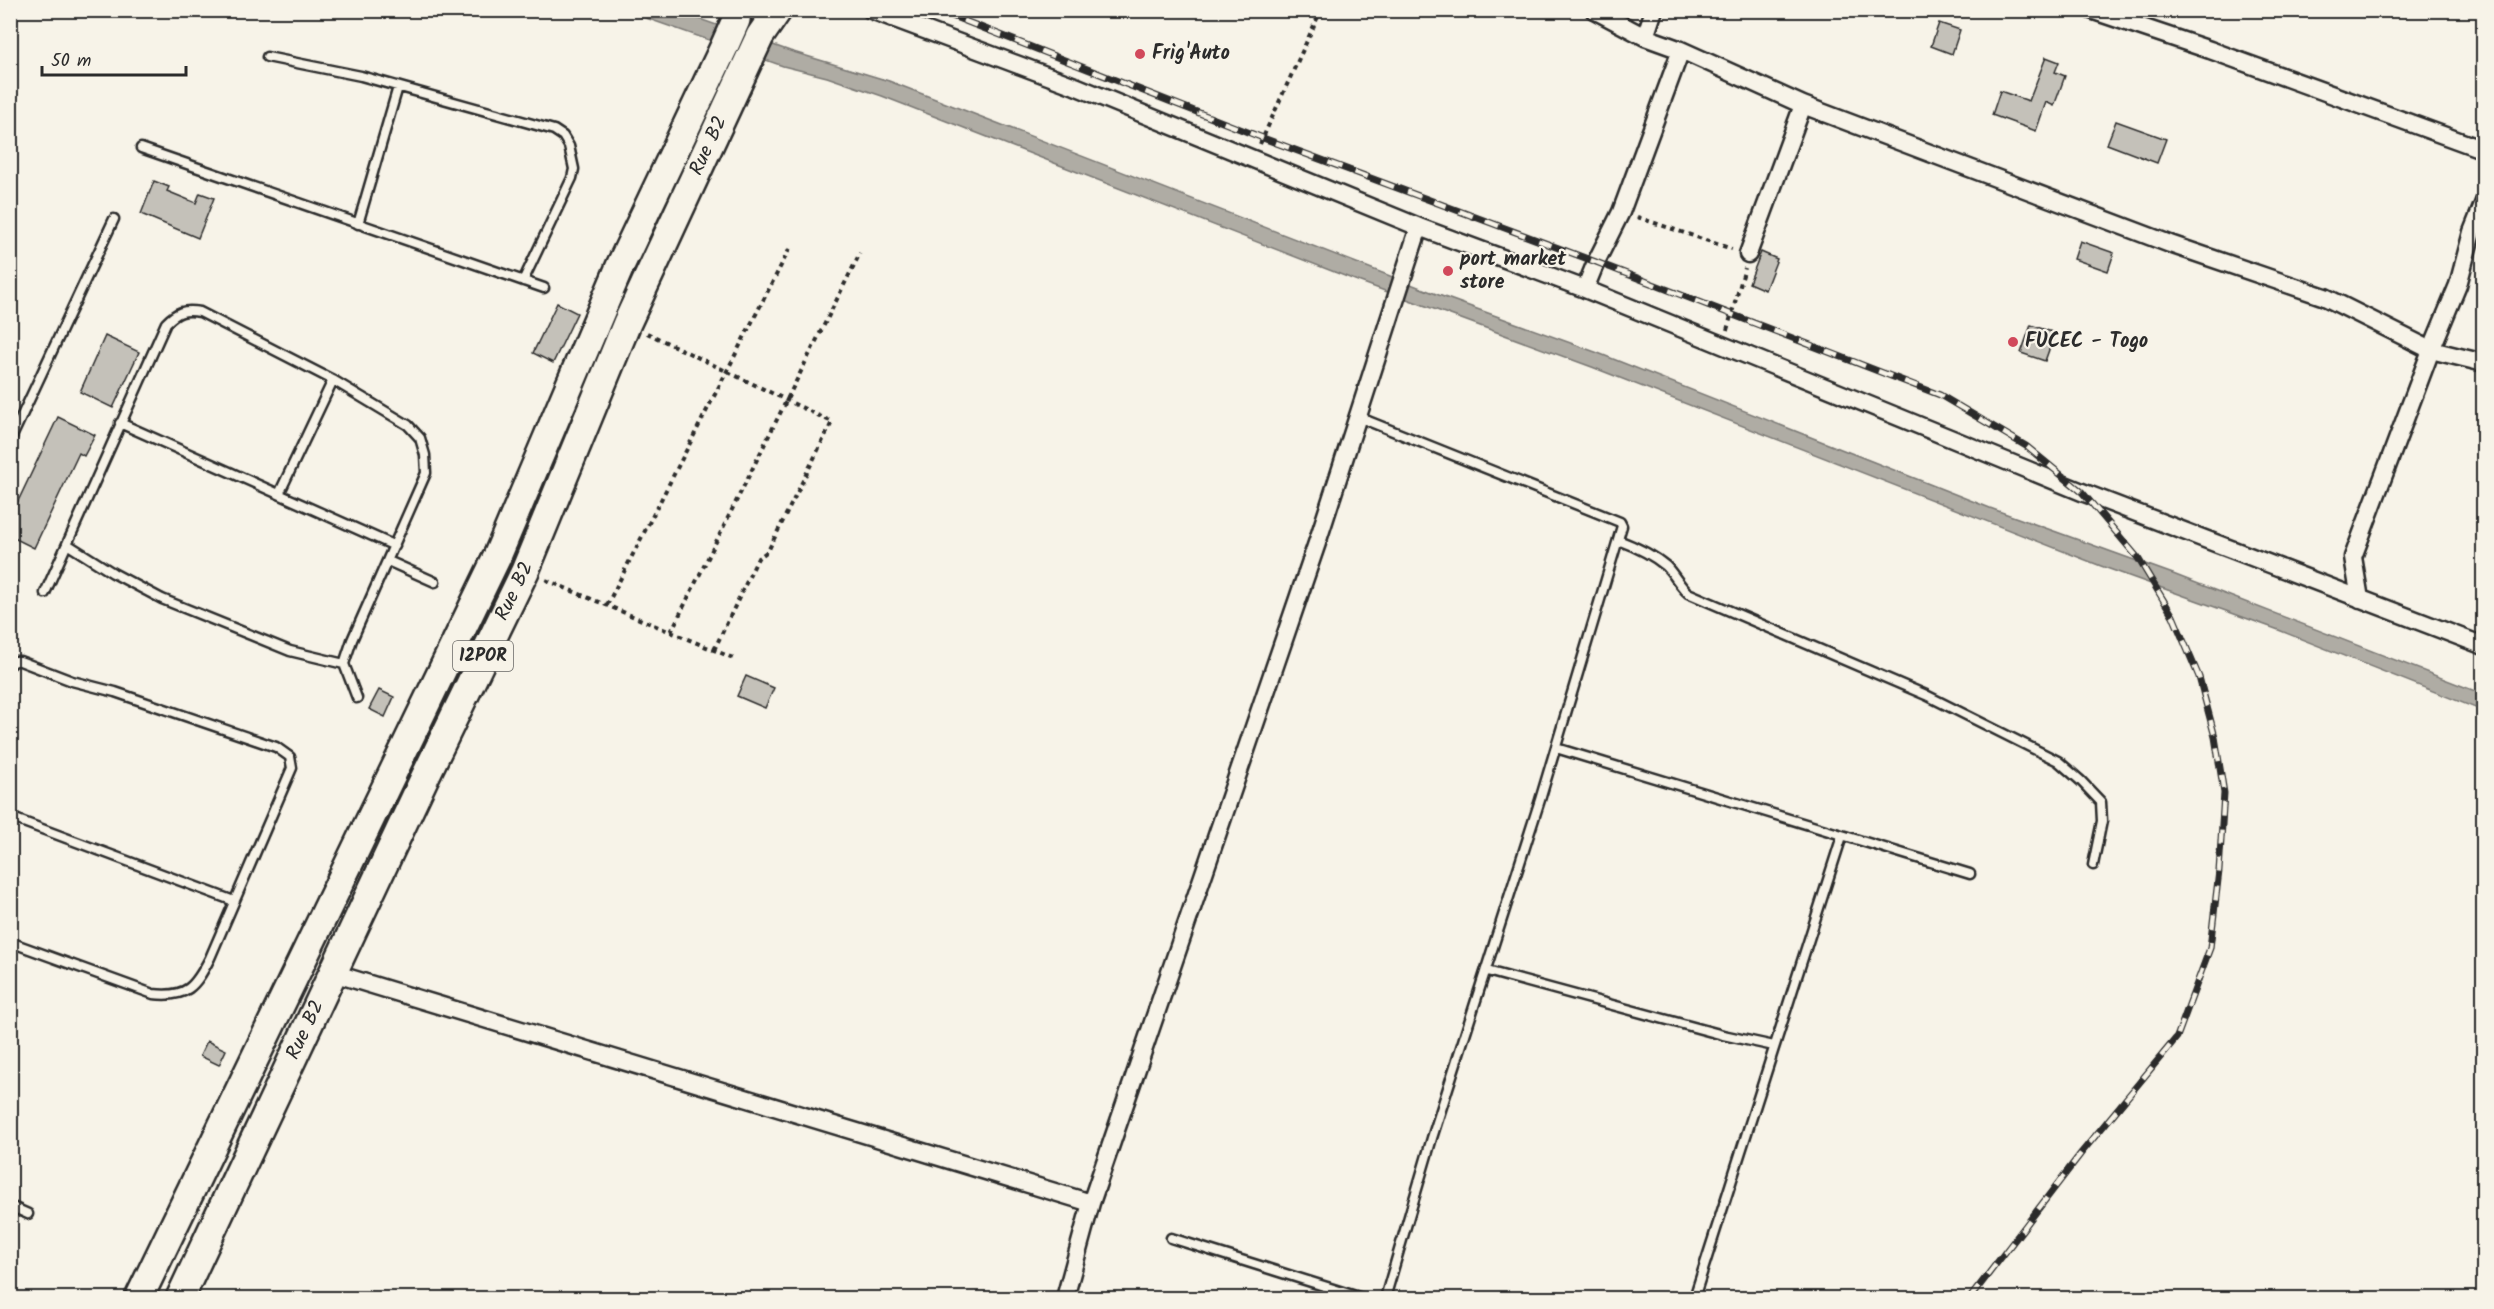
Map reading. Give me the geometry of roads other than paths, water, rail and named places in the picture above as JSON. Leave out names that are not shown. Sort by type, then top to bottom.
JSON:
[{"type":"main road","name":"Rue B2","points":[[139,1299],[496,559],[601,310],[724,47],[736,20],[737,10]]},
{"type":"main road","name":"Rue B2","points":[[180,1299],[525,571],[627,323],[760,36],[778,10]]},
{"type":"street","points":[[871,10],[1064,82],[1419,227],[1585,289],[2082,492],[2484,646]]},
{"type":"street","points":[[1594,10],[1645,37],[1681,50],[1803,105],[2170,244],[2325,297],[2431,350],[2484,363]]},
{"type":"street","points":[[1645,37],[1654,10]]},
{"type":"street","points":[[2091,10],[2264,69],[2484,150]]},
{"type":"street","points":[[1585,289],[1621,212],[1681,50]]},
{"type":"street","points":[[1748,254],[1803,105]]},
{"type":"street","points":[[2360,599],[2353,557],[2458,285],[2472,232],[2484,202]]},
{"type":"street","points":[[1065,1299],[1091,1203],[1314,554],[1419,227]]},
{"type":"street","points":[[333,973],[1091,1203]]},
{"type":"lane","points":[[267,57],[398,87],[554,130],[563,136],[573,157],[572,178],[523,281]]},
{"type":"lane","points":[[358,224],[398,87]]},
{"type":"lane","points":[[141,148],[544,288]]},
{"type":"lane","points":[[10,441],[114,219]]},
{"type":"lane","points":[[45,594],[166,323],[177,312],[189,309],[200,312],[333,380],[408,425],[420,438],[425,455],[426,474],[352,640],[344,664],[357,698]]},
{"type":"lane","points":[[279,494],[333,380]]},
{"type":"lane","points":[[1358,417],[1620,522],[1622,526],[1487,971],[1432,1138],[1385,1299]]},
{"type":"lane","points":[[120,423],[394,546]]},
{"type":"lane","points":[[1618,540],[1632,545],[1666,566],[1677,583],[1688,592],[1926,696],[2058,761],[2101,802],[2102,821],[2093,864]]},
{"type":"lane","points":[[67,544],[112,573],[162,599],[290,651],[344,664]]},
{"type":"lane","points":[[388,561],[435,582]]},
{"type":"lane","points":[[10,665],[15,661],[20,661],[72,681],[115,692],[276,747],[290,757],[292,768],[200,978],[186,992],[171,996],[153,994],[10,942]]},
{"type":"lane","points":[[1556,748],[1971,874]]},
{"type":"lane","points":[[10,817],[234,901]]},
{"type":"lane","points":[[1694,1299],[1842,836]]},
{"type":"lane","points":[[1487,971],[1723,1035],[1774,1046]]},
{"type":"lane","points":[[10,1206],[28,1214]]},
{"type":"lane","points":[[1171,1238],[1362,1299]]},
{"type":"railway","points":[[937,10],[1263,138],[1596,262],[1940,395],[2026,446],[2082,492],[2138,558],[2173,616],[2199,677],[2215,737],[2224,793],[2219,871],[2210,948],[2177,1037],[2082,1152],[1970,1298]]},
{"type":"place","name":"Frig'Auto","points":[[1140,54]]},
{"type":"place","name":"port market store","points":[[1448,271]]},
{"type":"place","name":"FUCEC - Togo","points":[[2013,342]]}]
